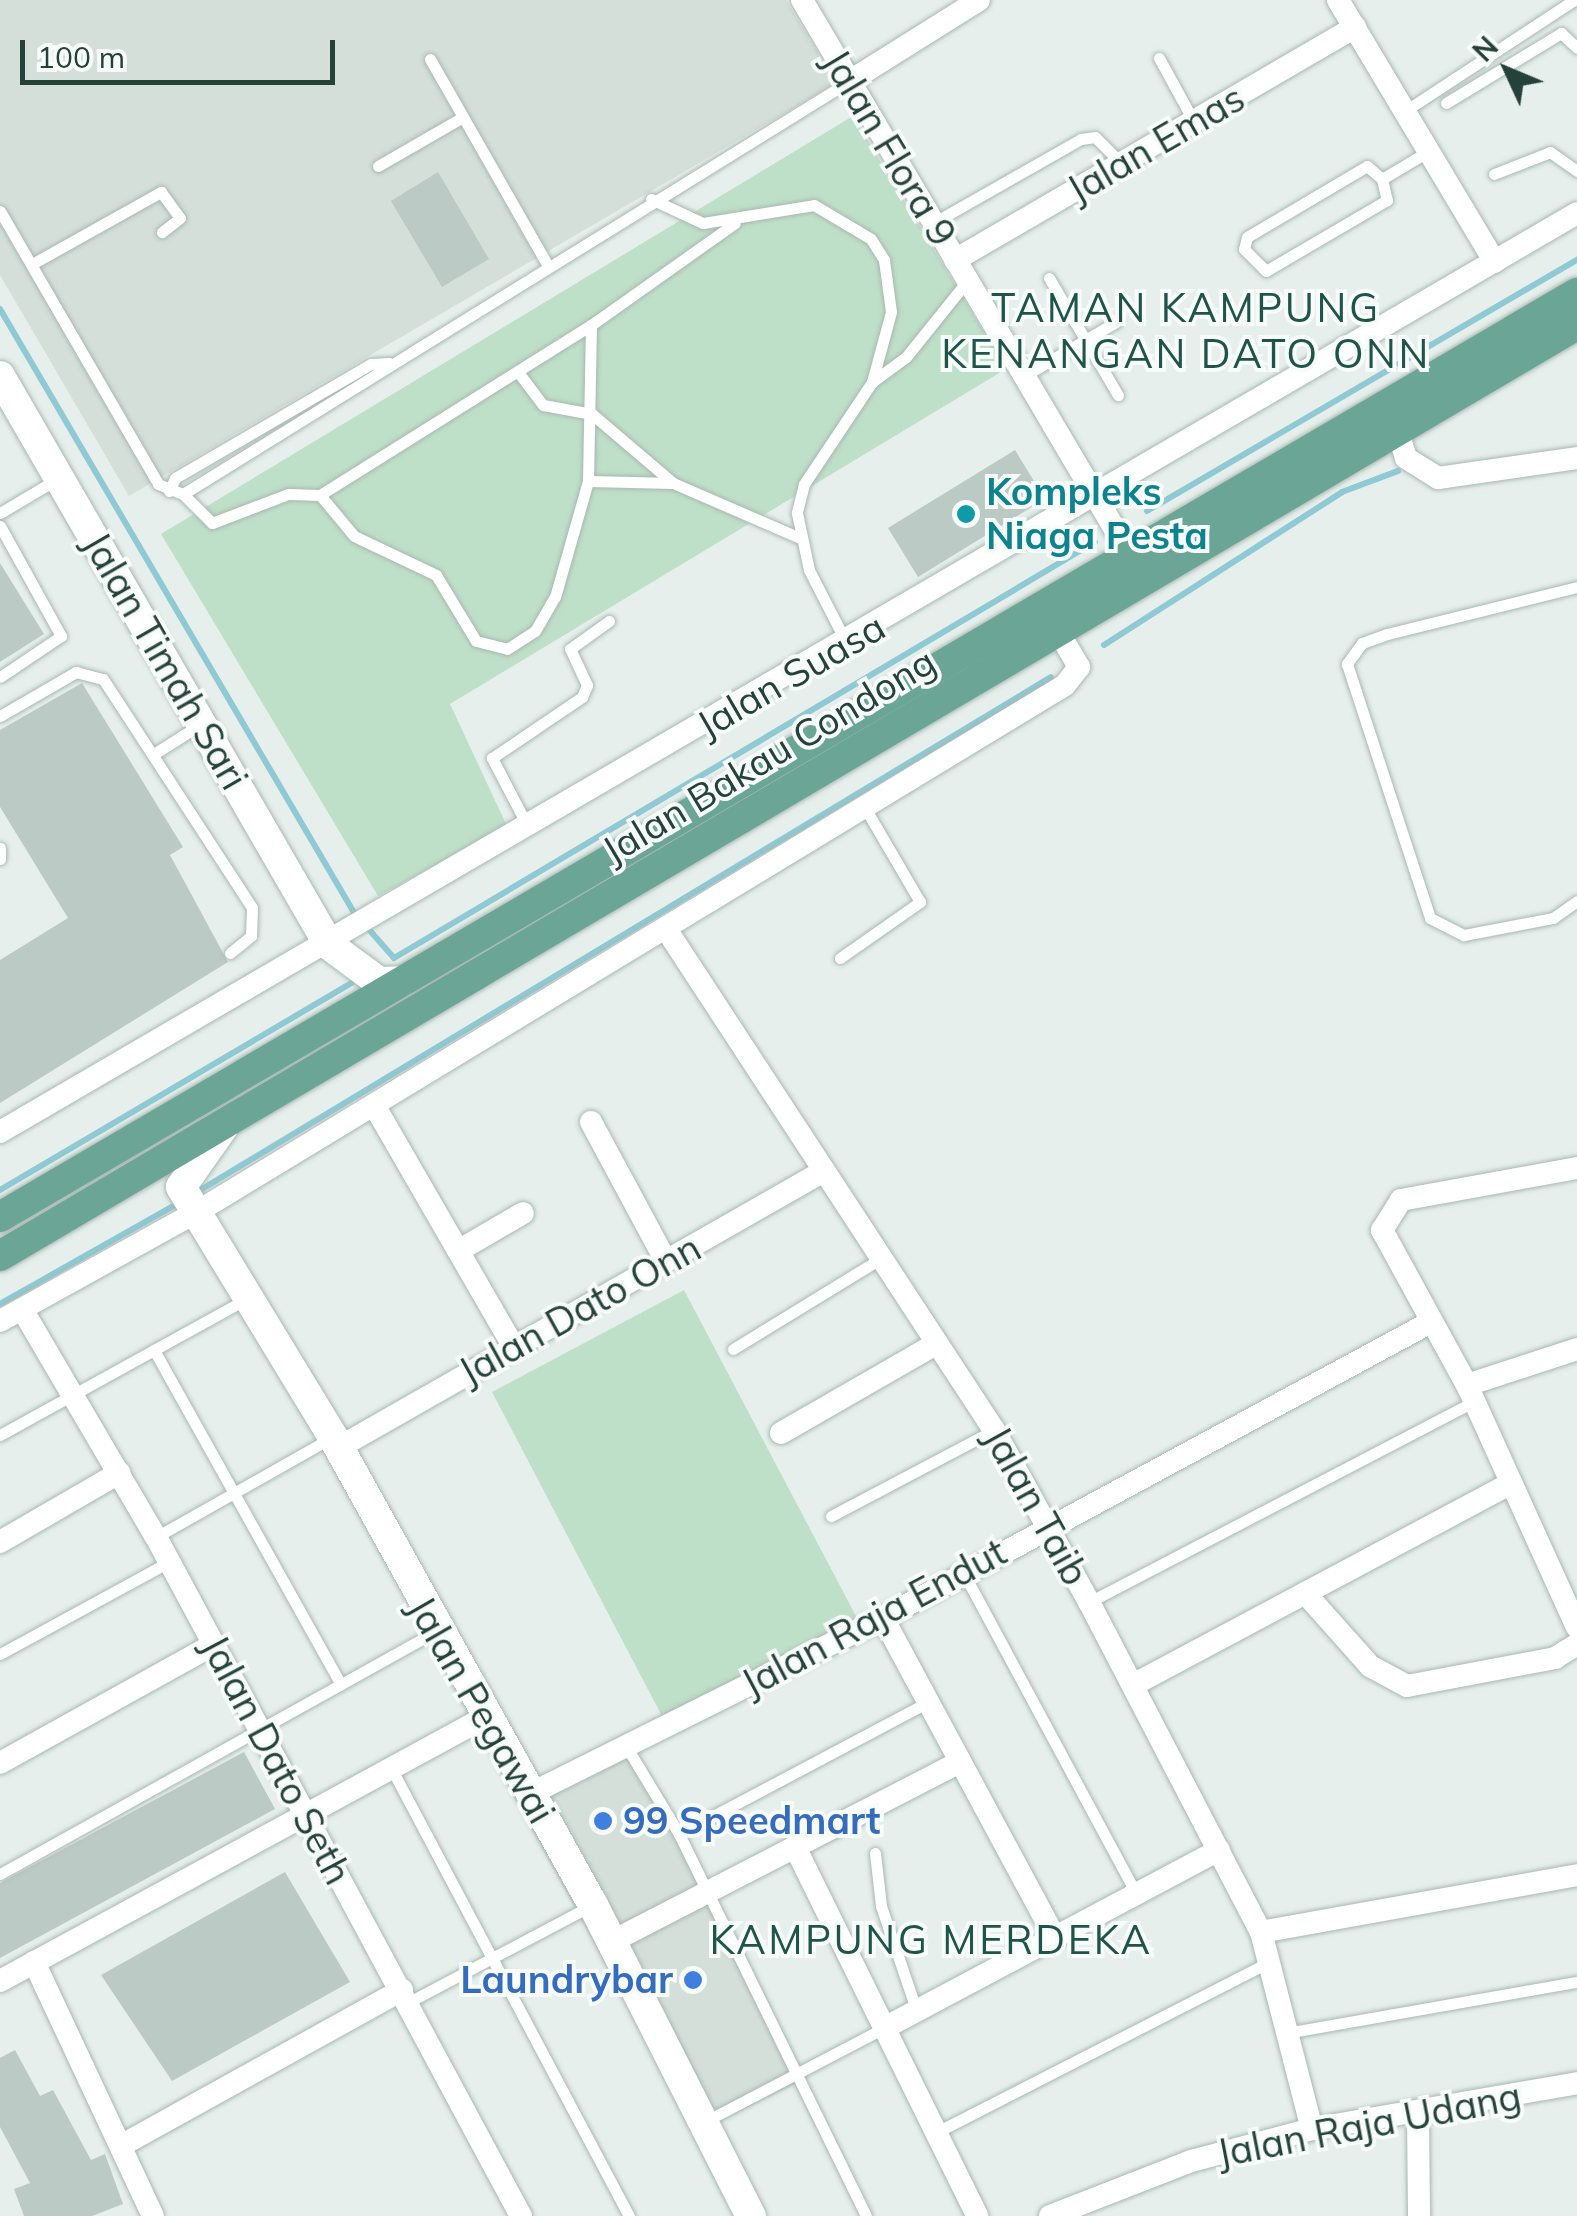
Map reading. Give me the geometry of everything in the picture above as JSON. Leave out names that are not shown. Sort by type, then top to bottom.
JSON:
[{"type":"main road","name":"Jalan Bakau Condong","points":[[0,1256],[1058,631],[1136,567],[1577,293]]},
{"type":"main road","name":"Jalan Bakau Condong","points":[[0,1217],[390,981],[1136,567],[1397,436],[1577,324]]},
{"type":"street","name":"Jalan Flora 9","points":[[802,0],[1136,567]]},
{"type":"street","points":[[850,81],[980,0]]},
{"type":"street","points":[[1340,1],[1495,262]]},
{"type":"street","name":"Jalan Emas","points":[[955,260],[1355,27]]},
{"type":"street","name":"Jalan Suasa","points":[[0,1132],[341,946],[391,909],[1577,214]]},
{"type":"street","name":"Jalan Timah Sari","points":[[0,376],[202,724],[341,946]]},
{"type":"street","points":[[1397,436],[1420,468],[1438,478],[1577,458]]},
{"type":"street","points":[[0,1321],[189,1200],[374,1105],[1075,678],[1058,631]]},
{"type":"street","name":"Jalan Taib","points":[[666,929],[994,1430],[1089,1602],[1261,1932],[1292,2032],[1312,2129]]},
{"type":"street","points":[[341,946],[390,981]]},
{"type":"street","points":[[374,1105],[513,1346]]},
{"type":"street","points":[[189,1200],[230,1120]]},
{"type":"street","points":[[590,1122],[666,1261]]},
{"type":"street","points":[[1577,1168],[1390,1207],[1382,1230],[1429,1324],[1470,1394],[1577,1627]]},
{"type":"street","name":"Jalan Dato Onn","points":[[336,1442],[822,1172]]},
{"type":"street","points":[[119,1186],[189,1200]]},
{"type":"street","name":"Jalan Pegawai","points":[[189,1200],[252,1296],[336,1442],[482,1719],[593,1905],[706,2120],[744,2214]]},
{"type":"street","points":[[458,1251],[523,1213]]},
{"type":"street","name":"Jalan Dato Seth","points":[[22,1309],[156,1538],[521,2216]]},
{"type":"street","name":"Jalan Raja Endut","points":[[528,1795],[883,1618],[1047,1526],[1429,1324]]},
{"type":"street","points":[[780,1433],[936,1344]]},
{"type":"street","points":[[1470,1394],[1577,1349]]},
{"type":"street","points":[[0,1542],[119,1473]]},
{"type":"street","points":[[1133,1685],[1512,1483]]},
{"type":"street","points":[[1305,1593],[1370,1666],[1407,1686],[1555,1658],[1577,1644]]},
{"type":"street","points":[[883,1618],[1052,1934]]},
{"type":"street","points":[[0,1763],[213,1645]]},
{"type":"street","points":[[0,1981],[482,1719]]},
{"type":"street","points":[[611,1942],[960,1762]]},
{"type":"street","points":[[796,1847],[977,2216]]},
{"type":"street","points":[[886,2026],[1052,1934],[1219,1850]]},
{"type":"street","points":[[1261,1932],[1577,1874]]},
{"type":"street","points":[[34,1962],[124,2144],[151,2216]]},
{"type":"street","points":[[124,2144],[405,1996]]},
{"type":"street","name":"Jalan Raja Udang","points":[[1050,2216],[1190,2161],[1312,2129],[1418,2116],[1577,2082]]},
{"type":"street","points":[[1418,2116],[1419,2216]]},
{"type":"lane","points":[[1405,111],[1574,0]]},
{"type":"lane","points":[[1446,103],[1561,33],[1577,48]]},
{"type":"lane","points":[[1159,58],[1194,122]]},
{"type":"lane","points":[[430,59],[547,264]]},
{"type":"lane","points":[[182,494],[380,377],[390,363],[547,264],[850,81]]},
{"type":"lane","points":[[378,166],[463,117]]},
{"type":"lane","points":[[934,223],[1081,139],[1106,144],[1122,165]]},
{"type":"lane","points":[[1382,179],[1429,151]]},
{"type":"lane","points":[[1494,174],[1550,152],[1577,171]]},
{"type":"lane","points":[[1368,166],[1382,179],[1387,200],[1256,269],[1247,237],[1368,166]]},
{"type":"lane","points":[[32,264],[161,192],[180,218],[162,232]]},
{"type":"lane","points":[[651,199],[703,223],[735,223],[814,205],[870,240],[891,286],[872,382]]},
{"type":"lane","points":[[0,211],[169,492]]},
{"type":"lane","points":[[169,492],[182,494],[212,523],[288,494],[320,496],[592,324],[735,223]]},
{"type":"lane","points":[[1049,278],[1118,395]]},
{"type":"lane","points":[[847,644],[800,538],[804,484],[872,382],[906,356],[967,280]]},
{"type":"lane","points":[[1024,376],[1116,322]]},
{"type":"lane","points":[[320,496],[354,536],[436,575],[476,640],[507,649],[535,631],[555,596],[588,481],[592,324]]},
{"type":"lane","points":[[169,492],[240,440],[371,364],[390,363]]},
{"type":"lane","points":[[518,372],[543,404],[592,414],[673,483],[800,538]]},
{"type":"lane","points":[[0,514],[59,478]]},
{"type":"lane","points":[[588,481],[673,483]]},
{"type":"lane","points":[[0,526],[61,636],[0,677]]},
{"type":"lane","points":[[1577,586],[1387,634],[1362,643],[1347,664],[1430,918],[1464,934],[1552,918],[1577,901]]},
{"type":"lane","points":[[530,828],[492,758],[582,696],[587,685],[570,650],[609,621]]},
{"type":"lane","points":[[0,716],[76,672],[94,671],[157,752],[252,908],[251,936],[230,953]]},
{"type":"lane","points":[[157,752],[202,724]]},
{"type":"lane","points":[[840,958],[920,902],[865,808]]},
{"type":"lane","points":[[0,848],[0,859]]},
{"type":"lane","points":[[732,1349],[880,1259]]},
{"type":"lane","points":[[0,1435],[252,1296]]},
{"type":"lane","points":[[154,1350],[238,1492],[341,1684]]},
{"type":"lane","points":[[1089,1602],[1470,1394]]},
{"type":"lane","points":[[831,1516],[994,1430]]},
{"type":"lane","points":[[156,1538],[336,1442]]},
{"type":"lane","points":[[0,1654],[168,1562]]},
{"type":"lane","points":[[963,1572],[1135,1892]]},
{"type":"lane","points":[[0,1874],[257,1727],[434,1632]]},
{"type":"lane","points":[[679,1834],[928,1702]]},
{"type":"lane","points":[[626,1746],[679,1834],[866,2216]]},
{"type":"lane","points":[[390,1766],[629,2216]]},
{"type":"lane","points":[[875,1853],[881,1906],[916,2009]]},
{"type":"lane","points":[[405,1996],[593,1905]]},
{"type":"lane","points":[[937,2132],[1271,1962]]},
{"type":"lane","points":[[1292,2032],[1577,1982]]},
{"type":"lane","points":[[706,2120],[800,2077],[886,2026]]},
{"type":"shaded area","points":[[0,0],[786,0],[836,83],[129,496],[0,275]]},
{"type":"shaded area","points":[[627,1737],[807,2079],[697,2131],[512,1794]]},
{"type":"green space","points":[[853,116],[1006,369],[450,704],[507,826],[378,896],[161,534]]},
{"type":"green space","points":[[684,1290],[857,1618],[663,1718],[492,1392]]},
{"type":"building","points":[[438,172],[489,259],[442,287],[391,201]]},
{"type":"building","name":"Kompleks Niaga Pesta","points":[[1015,450],[1045,499],[918,577],[888,528]]},
{"type":"building","points":[[0,563],[44,634],[0,662]]},
{"type":"building","points":[[82,683],[183,847],[170,855],[228,962],[0,1103],[0,960],[68,918],[0,807],[0,730]]},
{"type":"building","points":[[244,1752],[275,1809],[0,1958],[0,1883]]},
{"type":"building","points":[[285,1872],[350,1982],[172,2081],[101,1975]]},
{"type":"building","points":[[15,2050],[40,2096],[53,2090],[91,2160],[105,2154],[123,2204],[92,2216],[24,2216],[14,2189],[30,2183],[0,2127],[0,2058]]},
{"type":"waterway","points":[[1147,511],[1577,260]]},
{"type":"waterway","points":[[0,309],[356,916]]},
{"type":"waterway","points":[[1104,645],[1342,492],[1398,471]]},
{"type":"waterway","points":[[365,925],[394,958],[1095,542]]},
{"type":"waterway","points":[[197,1192],[1051,677]]},
{"type":"waterway","points":[[0,1190],[358,979]]},
{"type":"waterway","points":[[0,1304],[182,1201]]},
{"type":"place","name":"Kompleks Niaga Pesta","points":[[966,514]]},
{"type":"place","name":"99 Speedmart","points":[[603,1821]]},
{"type":"place","name":"Laundrybar","points":[[693,1980]]},
{"type":"district","name":"TAMAN KAMPUNG KENANGAN DATO ONN","points":[[1186,330]]},
{"type":"district","name":"KAMPUNG MERDEKA","points":[[931,1939]]}]
